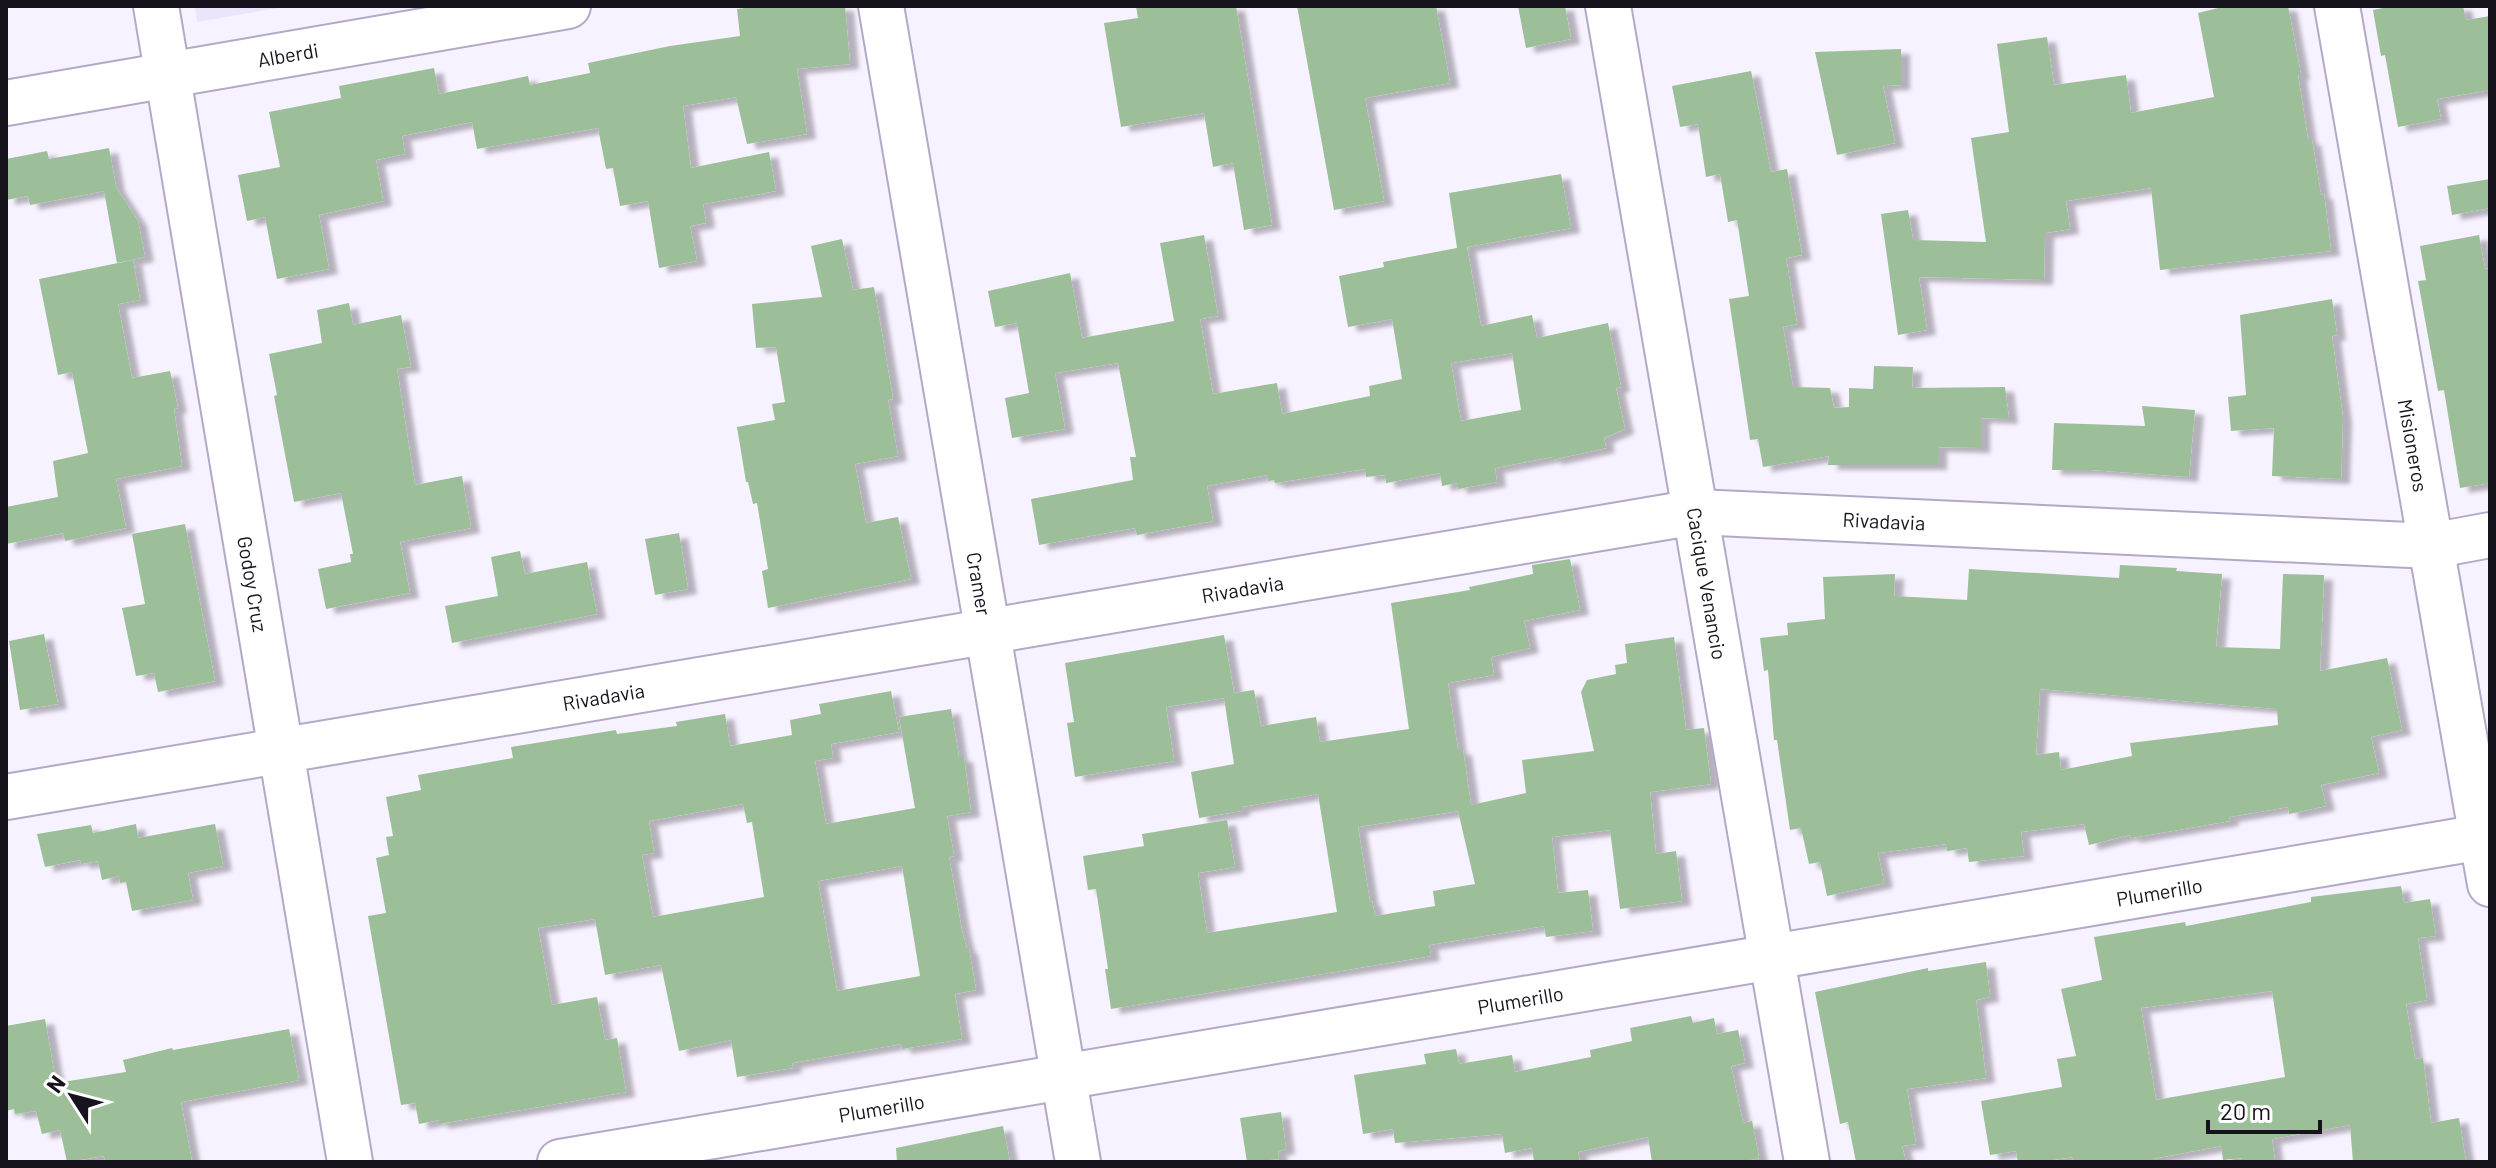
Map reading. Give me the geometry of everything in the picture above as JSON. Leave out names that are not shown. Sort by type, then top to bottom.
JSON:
[{"type":"street","name":"Godoy Cruz","points":[[156,6],[350,1162]]},
{"type":"street","name":"Alberdi","points":[[6,103],[568,6]]},
{"type":"street","name":"Cramer","points":[[881,6],[1078,1162]]},
{"type":"street","name":"Cacique Venancio","points":[[1608,6],[1807,1162]]},
{"type":"street","name":"Misioneros","points":[[2337,6],[2490,884]]},
{"type":"street","name":"Rivadavia","points":[[6,797],[1696,512],[2431,546],[2490,535]]},
{"type":"street","name":"Plumerillo","points":[[560,1162],[2482,837]]},
{"type":"shaded area","points":[[195,6],[289,6],[197,22]]},
{"type":"building","points":[[845,6],[850,64],[797,69],[807,134],[747,144],[736,97],[683,106],[691,168],[769,152],[776,191],[703,204],[706,223],[690,226],[697,261],[659,268],[648,201],[620,206],[613,168],[606,169],[598,128],[477,149],[472,122],[402,136],[405,154],[376,160],[383,201],[319,215],[329,269],[277,279],[265,217],[247,221],[238,175],[280,167],[269,112],[341,98],[339,86],[434,68],[439,94],[528,76],[530,85],[590,73],[588,63],[740,36],[737,9]]},
{"type":"building","points":[[1136,6],[1236,6],[1272,225],[1244,230],[1233,163],[1213,167],[1204,113],[1121,127],[1104,23],[1138,18]]},
{"type":"building","points":[[1297,6],[1436,6],[1450,83],[1365,98],[1384,201],[1334,210]]},
{"type":"building","points":[[1518,6],[1565,6],[1571,39],[1526,48]]},
{"type":"building","points":[[2226,6],[2288,6],[2301,75],[2298,75],[2308,140],[2312,140],[2321,195],[2324,194],[2331,251],[2160,270],[2151,188],[2066,201],[2070,229],[2045,233],[2044,280],[1919,277],[1927,330],[1898,335],[1881,214],[1908,210],[1913,240],[1986,242],[1971,138],[2009,132],[1997,44],[2047,37],[2054,85],[2126,75],[2131,113],[2214,97],[2198,13]]},
{"type":"building","points":[[2393,6],[2463,6],[2466,20],[2490,16],[2490,90],[2437,99],[2441,119],[2398,127],[2373,10]]},
{"type":"building","points":[[1901,49],[1901,85],[1883,86],[1895,143],[1837,155],[1815,52]]},
{"type":"building","points":[[1751,71],[1771,172],[1787,169],[1802,255],[1786,258],[1797,324],[1783,327],[1793,387],[1830,388],[1834,408],[1849,407],[1849,388],[1873,389],[1874,366],[1913,367],[1912,388],[2005,387],[2009,419],[1981,418],[1981,448],[1938,447],[1938,465],[1828,465],[1829,456],[1763,467],[1758,439],[1750,440],[1729,299],[1749,296],[1737,220],[1728,222],[1720,174],[1706,177],[1698,124],[1680,127],[1672,86]]},
{"type":"building","points":[[109,148],[116,187],[138,221],[145,257],[117,263],[104,191],[30,205],[28,196],[6,200],[6,159],[47,151],[49,159]]},
{"type":"building","points":[[1561,174],[1571,228],[1467,247],[1481,326],[1532,315],[1537,338],[1608,323],[1621,387],[1616,388],[1625,429],[1604,438],[1606,448],[1495,468],[1497,482],[1458,489],[1457,483],[1442,486],[1440,473],[1386,483],[1385,475],[1366,477],[1365,469],[1275,483],[1274,480],[1268,481],[1267,475],[1207,486],[1213,521],[1137,535],[1135,528],[1039,545],[1031,499],[1133,480],[1130,457],[1136,457],[1118,363],[1055,373],[1065,429],[1012,438],[1005,398],[1029,393],[1017,323],[995,327],[988,291],[1070,273],[1082,338],[1174,321],[1160,243],[1204,235],[1218,316],[1200,319],[1213,394],[1277,383],[1282,414],[1370,396],[1369,386],[1402,379],[1392,319],[1348,327],[1339,276],[1384,267],[1383,262],[1457,248],[1449,193]],"holes":[[[1512,353],[1521,410],[1461,421],[1451,363]]]},
{"type":"building","points":[[2490,179],[2490,208],[2452,215],[2447,186]]},
{"type":"building","points":[[2479,235],[2485,269],[2490,268],[2490,483],[2460,488],[2444,390],[2438,391],[2418,281],[2426,280],[2420,246]]},
{"type":"building","points":[[842,239],[853,290],[874,287],[893,399],[888,400],[898,456],[855,464],[866,523],[898,517],[911,579],[768,608],[762,571],[768,569],[757,503],[753,504],[746,482],[737,427],[775,420],[772,404],[785,402],[776,347],[756,348],[752,304],[822,297],[811,246]]},
{"type":"building","points":[[133,260],[140,300],[118,304],[132,378],[170,371],[178,408],[174,409],[182,466],[116,479],[126,528],[65,541],[63,533],[6,544],[6,507],[58,497],[53,461],[88,453],[72,372],[58,375],[39,279]]},
{"type":"building","points":[[2332,299],[2337,335],[2332,336],[2343,418],[2341,479],[2272,476],[2274,428],[2231,431],[2228,397],[2246,395],[2240,315]]},
{"type":"building","points":[[349,303],[353,325],[401,315],[411,367],[397,369],[415,485],[462,476],[471,528],[400,542],[410,593],[326,609],[318,569],[351,562],[350,554],[353,554],[341,493],[294,502],[269,354],[322,343],[317,310]]},
{"type":"building","points":[[2142,406],[2195,410],[2189,477],[2052,470],[2054,423],[2145,426]]},
{"type":"building","points":[[185,524],[215,681],[158,692],[154,673],[136,676],[122,608],[145,604],[132,534]]},
{"type":"building","points":[[679,533],[688,589],[655,595],[645,539]]},
{"type":"building","points":[[520,551],[525,574],[587,562],[597,614],[452,643],[445,606],[498,596],[491,557]]},
{"type":"building","points":[[1570,559],[1580,610],[1524,621],[1530,648],[1491,657],[1494,675],[1448,683],[1458,750],[1463,750],[1471,805],[1526,793],[1522,760],[1594,751],[1581,692],[1587,680],[1616,674],[1615,665],[1627,663],[1625,644],[1674,637],[1686,730],[1704,728],[1711,784],[1650,792],[1656,854],[1676,851],[1682,901],[1620,909],[1610,830],[1552,837],[1558,893],[1588,890],[1593,931],[1546,937],[1544,926],[1429,945],[1431,956],[1111,1009],[1096,889],[1088,890],[1083,856],[1144,846],[1142,834],[1227,820],[1235,867],[1198,873],[1207,933],[1337,912],[1318,794],[1241,807],[1241,811],[1199,818],[1191,772],[1234,764],[1224,698],[1166,707],[1174,761],[1075,777],[1067,723],[1074,722],[1065,663],[1224,635],[1234,693],[1254,690],[1261,726],[1316,717],[1320,742],[1409,729],[1391,603],[1470,590],[1469,587],[1533,574],[1532,565]],"holes":[[[1458,811],[1475,884],[1433,891],[1435,906],[1375,916],[1358,827]]]},
{"type":"building","points":[[2120,565],[2222,574],[2216,647],[2280,649],[2283,574],[2324,575],[2320,671],[2387,658],[2402,730],[2371,737],[2379,773],[2321,785],[2326,806],[2289,814],[2288,807],[2229,817],[2230,821],[2131,838],[2130,835],[2089,845],[2084,824],[2021,832],[2024,856],[1969,862],[1967,848],[1947,851],[1946,844],[1878,853],[1884,883],[1827,896],[1820,862],[1809,864],[1801,828],[1790,830],[1777,740],[1774,740],[1768,670],[1764,671],[1760,638],[1788,635],[1787,623],[1825,619],[1823,577],[1895,574],[1894,596],[1967,600],[1969,569],[2119,578]],"holes":[[[2040,689],[2277,709],[2278,725],[2130,743],[2132,756],[2061,770],[2059,752],[2036,755]]]},
{"type":"building","points":[[44,634],[58,704],[20,710],[9,641]]},
{"type":"building","points":[[891,691],[899,732],[831,744],[833,758],[815,761],[826,824],[915,808],[899,717],[951,709],[959,757],[964,757],[971,812],[947,816],[954,856],[949,857],[976,990],[955,994],[962,1039],[902,1049],[901,1044],[792,1063],[793,1068],[737,1077],[731,1040],[679,1051],[661,965],[605,975],[595,919],[538,928],[552,1005],[597,997],[605,1040],[617,1038],[626,1092],[439,1124],[439,1120],[419,1124],[415,1103],[401,1105],[368,916],[386,913],[376,858],[389,855],[386,837],[393,836],[386,797],[421,790],[418,775],[513,758],[511,747],[616,730],[617,734],[677,726],[676,722],[725,714],[730,746],[792,735],[790,720],[821,714],[819,704]],"holes":[[[743,804],[747,823],[752,822],[764,897],[653,917],[642,855],[654,853],[649,821]],[[902,866],[920,976],[837,991],[818,881]]]},
{"type":"building","points":[[136,824],[138,838],[215,824],[223,866],[188,873],[193,900],[132,911],[126,882],[120,883],[119,876],[102,880],[98,861],[81,864],[80,860],[45,867],[37,834],[91,825],[93,833]]},
{"type":"building","points":[[2401,886],[2404,903],[2430,899],[2436,936],[2418,938],[2427,1000],[2406,1004],[2415,1059],[2423,1058],[2431,1123],[2459,1118],[2466,1162],[2353,1162],[2350,1125],[2272,1139],[2275,1162],[2242,1162],[2242,1158],[2223,1160],[2221,1146],[2152,1159],[2152,1162],[2073,1162],[2072,1157],[2018,1162],[2016,1151],[1990,1155],[1981,1101],[2062,1087],[2057,1059],[2076,1056],[2061,989],[2102,980],[2094,937],[2185,922],[2186,926],[2311,902],[2311,897]],"holes":[[[2272,991],[2285,1077],[2156,1100],[2141,1008]]]},
{"type":"building","points":[[1986,962],[1990,997],[1976,1000],[1986,1078],[1907,1089],[1916,1144],[1902,1146],[1906,1162],[1856,1162],[1848,1122],[1840,1124],[1815,992],[1928,968],[1928,971]]},
{"type":"building","points":[[1691,1016],[1693,1023],[1714,1018],[1717,1034],[1738,1030],[1745,1063],[1731,1066],[1743,1123],[1752,1121],[1759,1158],[1741,1162],[1652,1162],[1648,1137],[1578,1152],[1580,1162],[1534,1162],[1532,1148],[1505,1153],[1502,1134],[1395,1143],[1393,1129],[1363,1134],[1354,1075],[1426,1064],[1424,1054],[1456,1049],[1459,1064],[1512,1055],[1515,1072],[1591,1057],[1590,1050],[1632,1041],[1630,1028]]},
{"type":"building","points":[[45,1019],[56,1083],[126,1072],[123,1060],[172,1048],[289,1029],[299,1080],[181,1102],[192,1162],[105,1162],[104,1156],[67,1162],[60,1130],[42,1134],[36,1111],[15,1114],[14,1109],[6,1111],[6,1026]]},
{"type":"building","points":[[1281,1112],[1286,1149],[1278,1151],[1279,1159],[1247,1162],[1240,1118]]},
{"type":"building","points":[[1003,1126],[1010,1162],[897,1162],[896,1148]]}]
